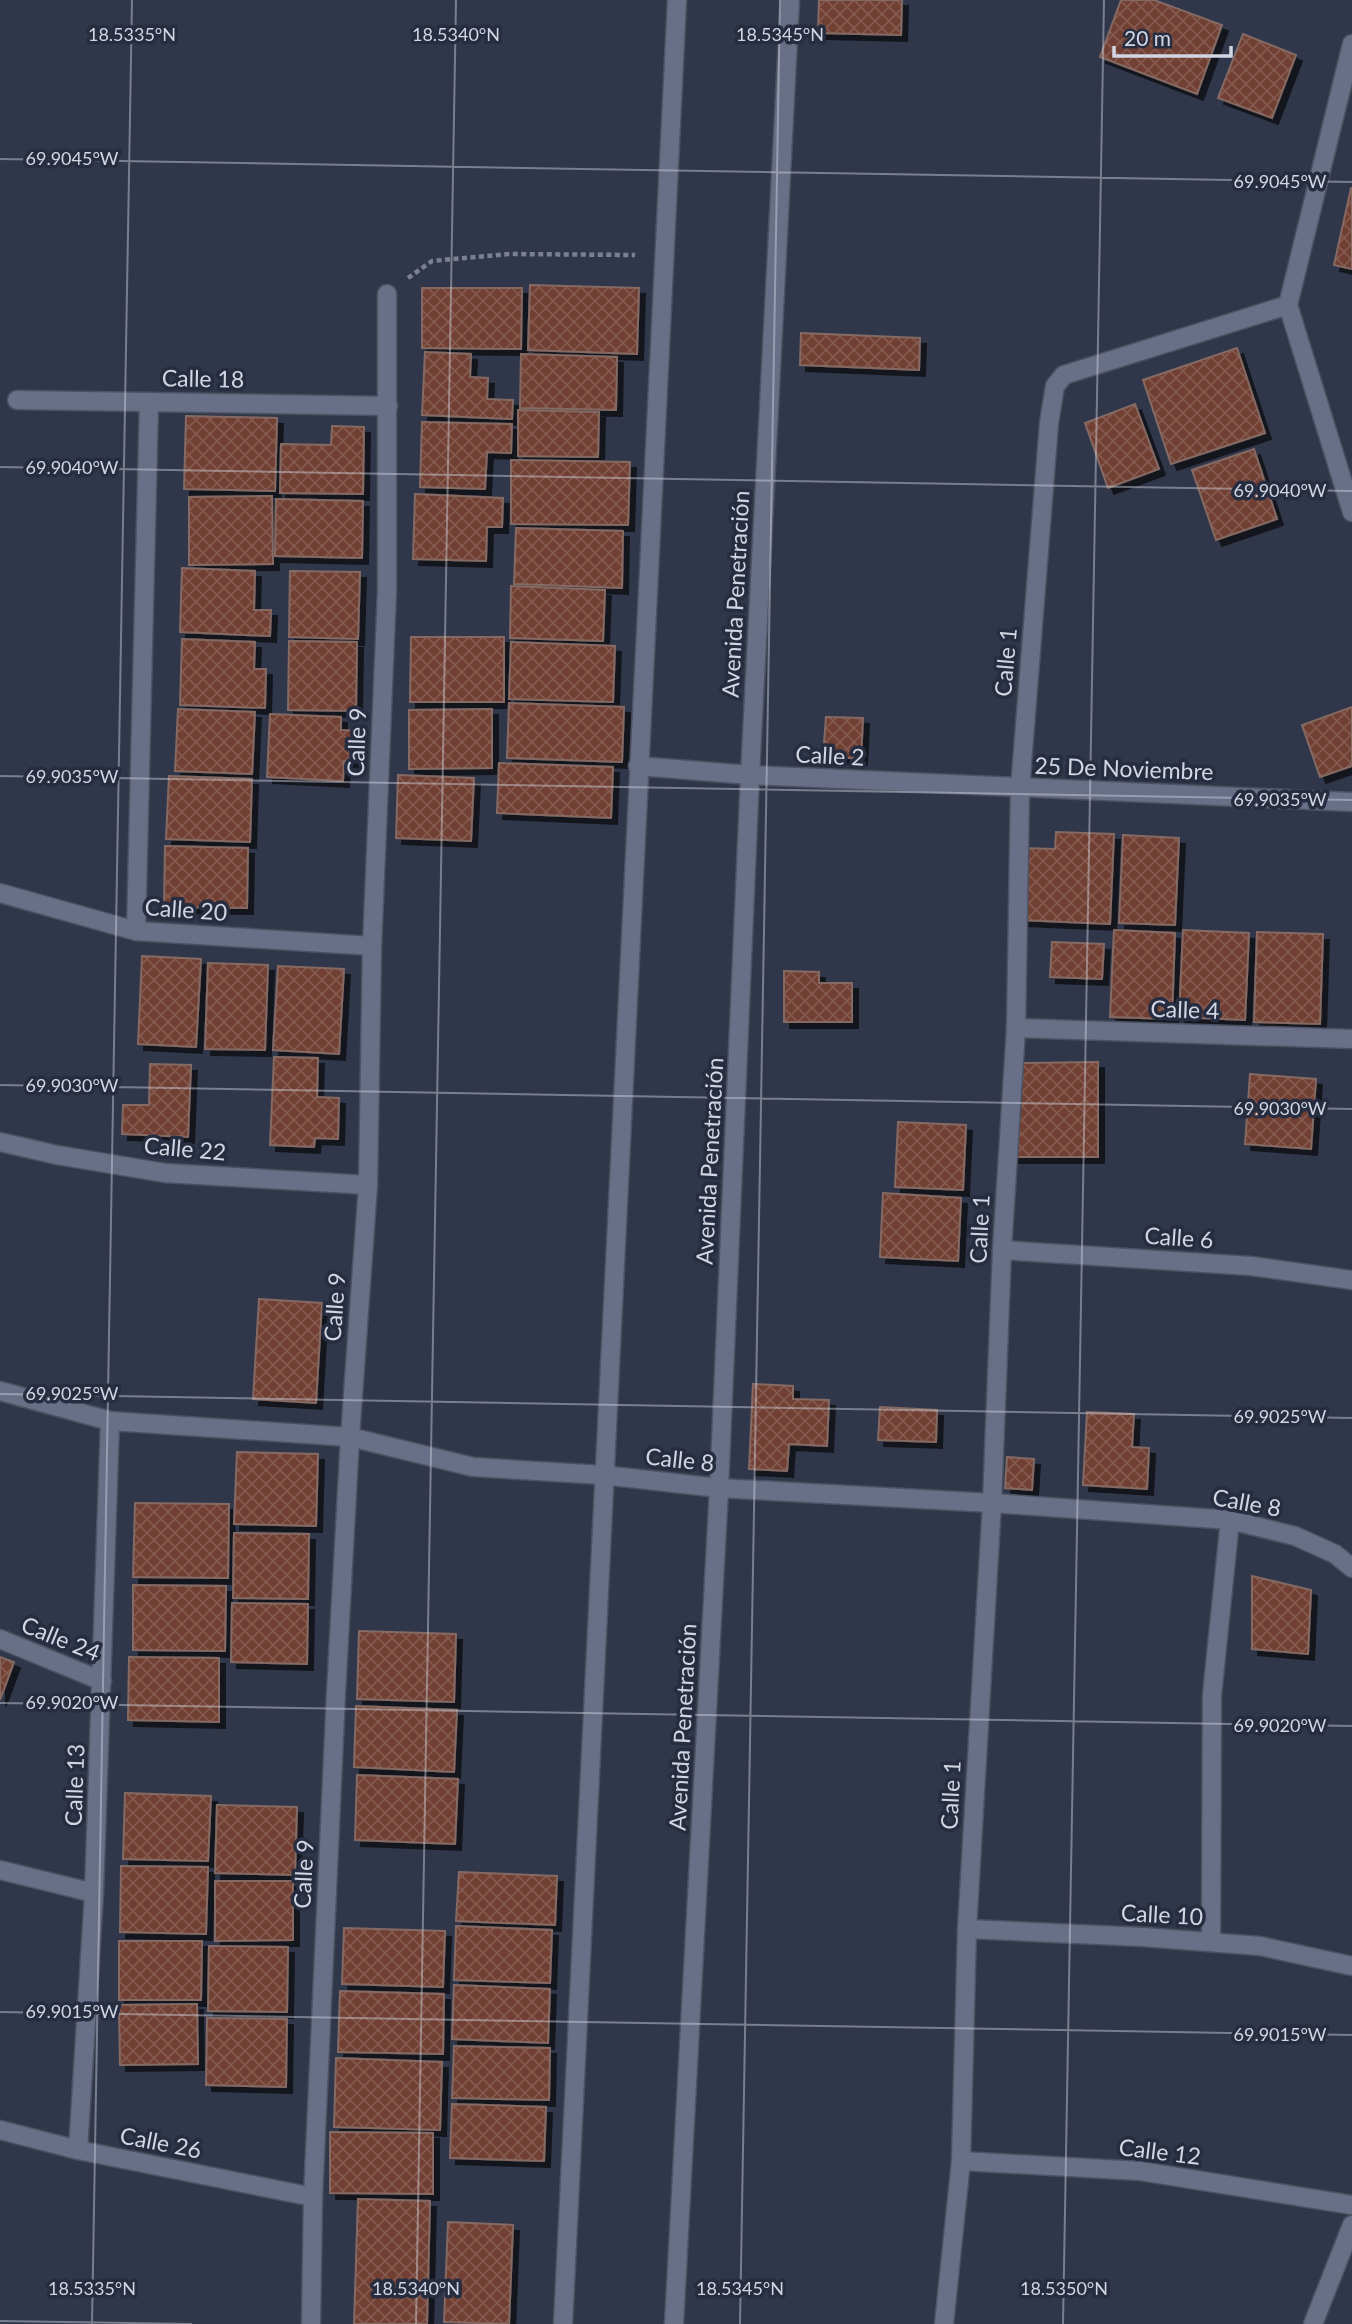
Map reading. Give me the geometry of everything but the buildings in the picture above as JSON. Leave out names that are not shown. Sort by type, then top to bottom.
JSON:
[{"type":"street","points":[[563,2324],[677,0]]},
{"type":"street","name":"Avenida Penetración","points":[[674,2324],[719,1488],[750,775],[790,0]]},
{"type":"street","points":[[1352,44],[1288,304],[1352,512]]},
{"type":"street","name":"Calle 9","points":[[311,2324],[313,2197],[350,1437],[368,1185],[372,946],[387,591],[387,294]]},
{"type":"street","name":"Calle 1","points":[[944,2324],[961,2161],[967,1928],[1016,1028],[1020,789],[1049,423],[1055,386],[1064,375],[1288,304]]},
{"type":"street","name":"Calle 18","points":[[17,400],[388,406]]},
{"type":"street","points":[[136,931],[149,402]]},
{"type":"street","name":"Calle 2","points":[[639,766],[750,775],[1020,789]]},
{"type":"street","name":"25 De Noviembre","points":[[1020,789],[1352,802]]},
{"type":"street","name":"Calle 20","points":[[0,893],[136,931],[372,946]]},
{"type":"street","name":"Calle 4","points":[[1016,1028],[1352,1039]]},
{"type":"street","name":"Calle 22","points":[[0,1142],[57,1155],[165,1173],[368,1185]]},
{"type":"street","name":"Calle 6","points":[[1002,1250],[1251,1266],[1352,1280]]},
{"type":"street","name":"Calle 8","points":[[0,1391],[110,1421],[350,1437],[473,1466],[603,1475],[719,1488],[1230,1520],[1295,1536],[1335,1555],[1352,1568]]},
{"type":"street","name":"Calle 13","points":[[78,2150],[94,1893],[110,1421]]},
{"type":"street","points":[[1211,1941],[1212,1695],[1230,1520]]},
{"type":"street","name":"Calle 24","points":[[0,1639],[103,1681]]},
{"type":"street","points":[[0,1870],[94,1893]]},
{"type":"street","name":"Calle 10","points":[[967,1928],[1211,1941],[1260,1946],[1352,1966]]},
{"type":"street","name":"Calle 26","points":[[0,2130],[78,2150],[313,2197]]},
{"type":"street","name":"Calle 12","points":[[961,2161],[1140,2171],[1352,2205]]},
{"type":"street","points":[[1313,2324],[1352,2225]]},
{"type":"path","points":[[387,294],[432,261],[509,254],[664,255]]}]
